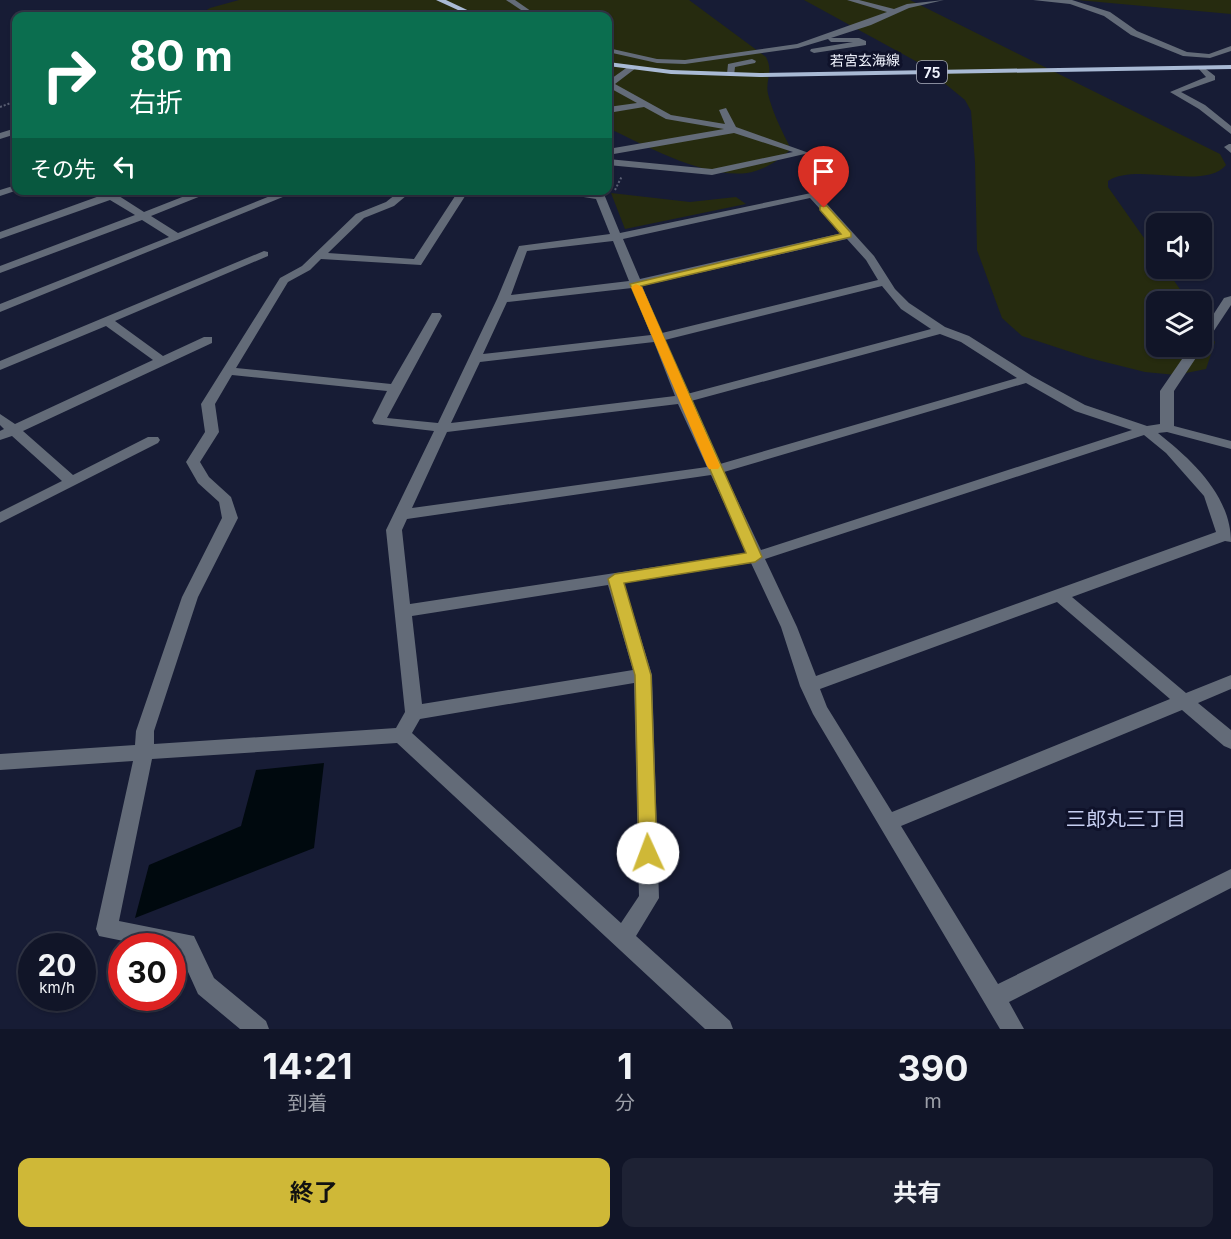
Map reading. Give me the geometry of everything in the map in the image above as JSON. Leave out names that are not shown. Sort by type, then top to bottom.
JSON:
[{"type":"main road","points":[[440,0],[467,12]]},
{"type":"main road","name":"若宮玄海線","points":[[612,65],[731,74],[1231,67]]},
{"type":"street","points":[[510,0],[528,12]]},
{"type":"street","points":[[850,0],[892,11]]},
{"type":"street","points":[[612,54],[657,61],[699,60],[798,46],[878,20],[892,11],[940,0]]},
{"type":"street","points":[[1037,0],[1071,2],[1107,14],[1115,22],[1134,33],[1186,54],[1210,56],[1231,48]]},
{"type":"street","points":[[731,74],[729,69],[736,64],[860,44],[863,41],[825,39]]},
{"type":"street","points":[[612,82],[632,68]]},
{"type":"street","points":[[1202,68],[1212,78],[1174,92],[1202,107],[1231,132]]},
{"type":"street","points":[[612,86],[669,117],[717,124],[804,153],[712,172],[612,162]]},
{"type":"street","points":[[612,109],[646,104]]},
{"type":"street","points":[[723,110],[733,130]]},
{"type":"street","points":[[612,151],[733,130]]},
{"type":"street","points":[[401,735],[414,713],[394,530],[503,299],[523,248],[615,237],[812,194],[870,258],[905,306],[941,330],[965,339],[1027,379],[1080,408],[1146,430],[1171,450],[1211,494],[1228,536],[809,686]]},
{"type":"street","points":[[0,270],[198,195]]},
{"type":"street","points":[[0,309],[282,195]]},
{"type":"street","points":[[258,1029],[206,986],[186,943],[107,929],[144,754],[145,731],[189,597],[230,518],[226,500],[203,480],[193,462],[212,432],[208,404],[284,280],[306,268],[360,216],[390,204],[402,195]]},
{"type":"street","points":[[319,256],[417,263],[461,195]]},
{"type":"street","points":[[591,195],[600,196],[683,399],[789,627],[819,709],[1013,1029]]},
{"type":"street","points":[[0,236],[111,196],[177,237]]},
{"type":"street","points":[[503,299],[635,284],[848,235]]},
{"type":"street","points":[[0,366],[264,254]]},
{"type":"street","points":[[474,359],[659,338],[885,281]]},
{"type":"street","points":[[1212,325],[1228,300],[1231,300]]},
{"type":"street","points":[[436,316],[395,388],[380,421],[443,428],[683,399],[941,330]]},
{"type":"street","points":[[107,321],[162,361]]},
{"type":"street","points":[[7,433],[208,340]]},
{"type":"street","points":[[1167,428],[1167,391],[1190,357]]},
{"type":"street","points":[[227,371],[395,388]]},
{"type":"street","points":[[401,515],[715,470],[1027,379]]},
{"type":"street","points":[[0,418],[7,433],[72,482]]},
{"type":"street","points":[[403,611],[755,557],[1146,430],[1167,428],[1231,445]]},
{"type":"street","points":[[0,518],[153,440]]},
{"type":"street","points":[[615,579],[643,675],[649,898],[624,937]]},
{"type":"street","points":[[1059,595],[1231,741]]},
{"type":"street","points":[[414,713],[643,675]]},
{"type":"street","points":[[887,823],[1231,682]]},
{"type":"street","points":[[0,762],[401,735],[722,1029]]},
{"type":"street","points":[[994,998],[1231,878]]},
{"type":"path","points":[[612,191],[616,189],[628,164]]},
{"type":"green space","points":[[239,0],[689,0],[766,57],[769,67],[768,94],[791,149],[759,170],[730,173],[694,166],[612,130],[612,12],[204,12]]},
{"type":"green space","points":[[804,0],[910,0],[1220,154],[1226,165],[1216,172],[1202,176],[1136,174],[1120,176],[1108,181],[1108,187],[1146,241],[1146,279],[1173,279],[1181,291],[1146,291],[1146,357],[1210,357],[1206,369],[1176,375],[1145,372],[1089,358],[1022,336],[1002,318],[977,250],[971,111],[965,100],[921,64]]},
{"type":"green space","points":[[1077,0],[1231,0],[1231,14]]},
{"type":"green space","points":[[612,193],[690,202],[736,197],[746,204],[625,229]]},
{"type":"shaded area","points":[[324,763],[314,848],[135,918],[149,865],[241,826],[256,770]]},
{"type":"slow traffic","points":[[636,287],[713,466]]},
{"type":"district","name":"三郎丸三丁目","points":[[1126,819]]},
{"type":"route","points":[[648,853],[643,675],[615,579],[755,557],[683,399],[635,284],[848,235],[824,208]]}]
